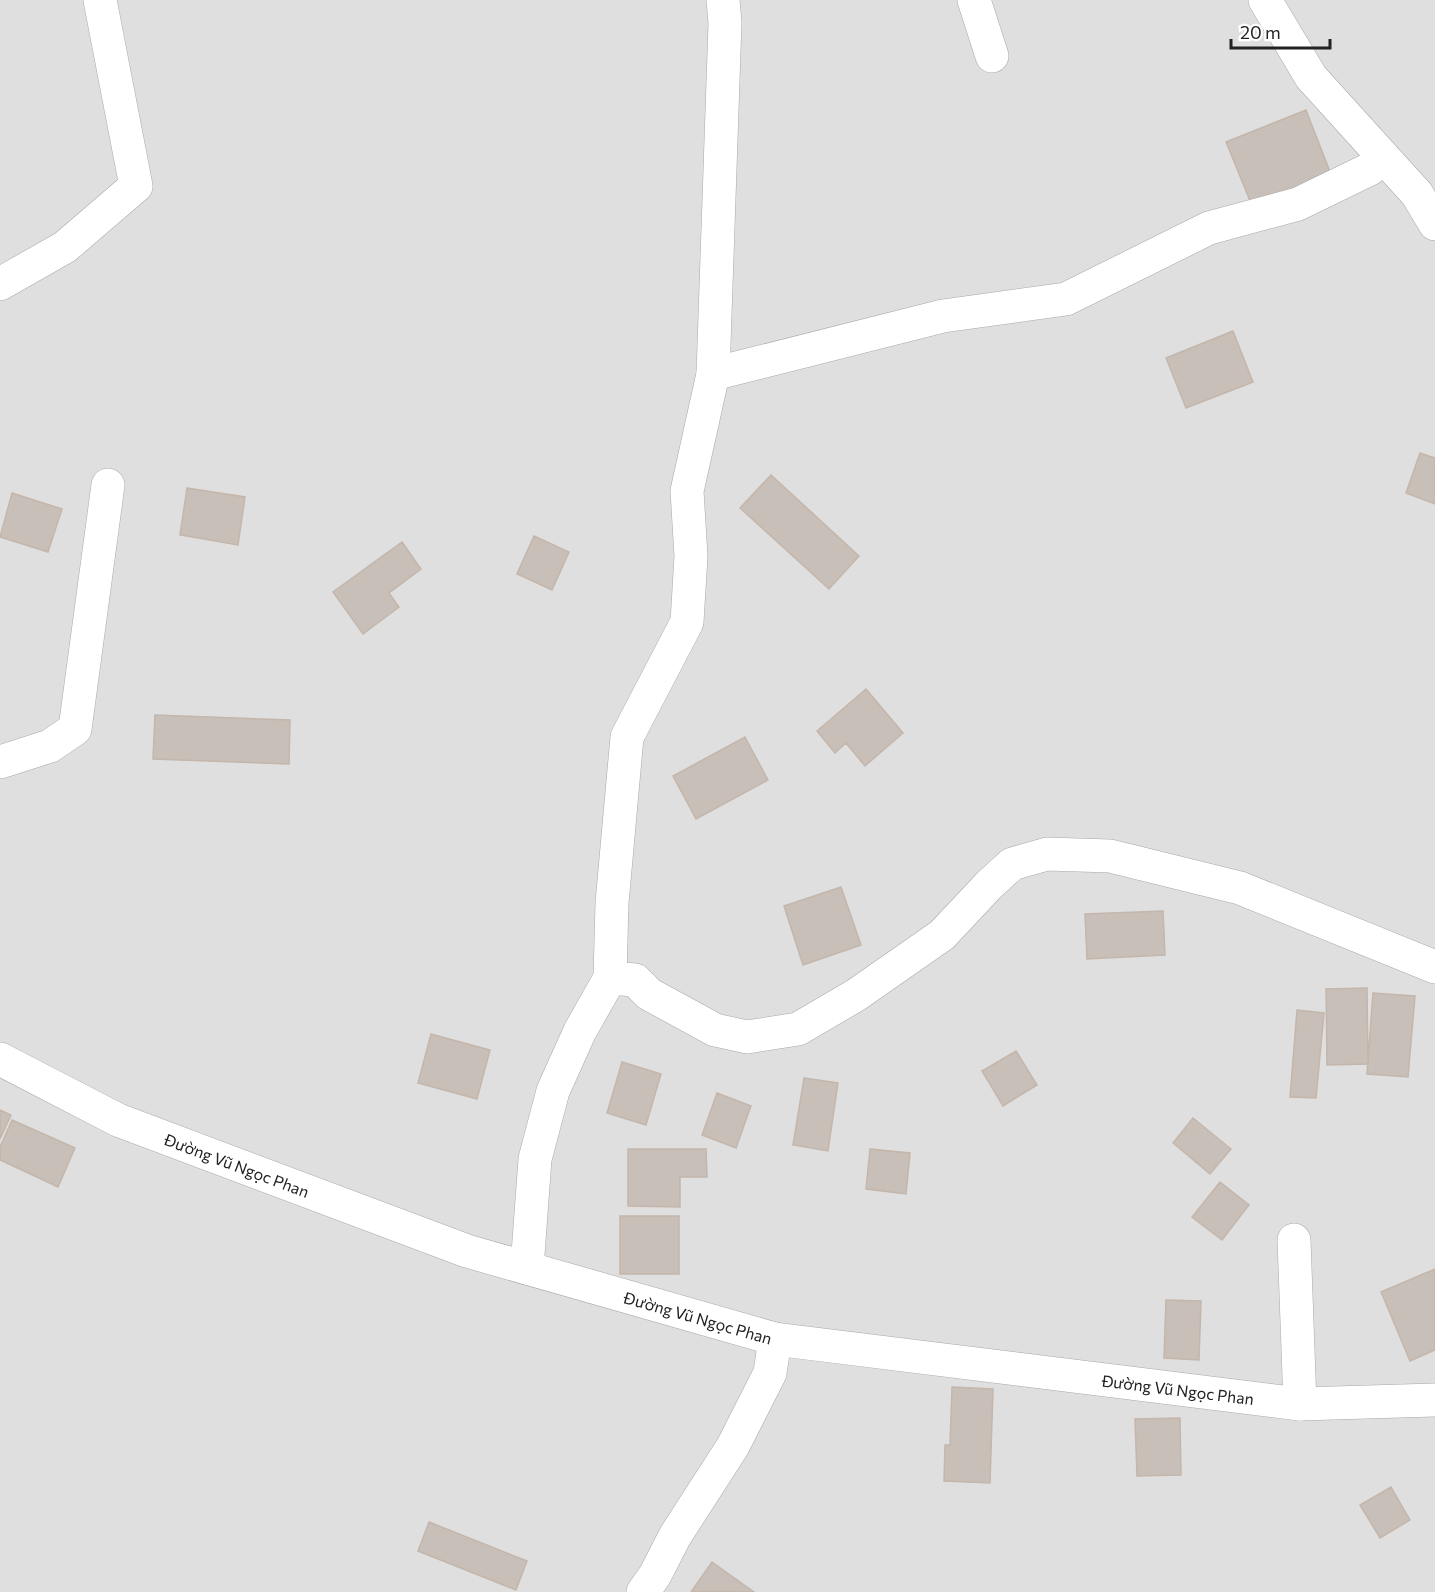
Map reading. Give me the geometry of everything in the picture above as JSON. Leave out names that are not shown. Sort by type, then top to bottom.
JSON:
[{"type":"street","points":[[0,284],[65,247],[136,186],[100,0]]},
{"type":"street","points":[[527,1268],[535,1159],[553,1091],[580,1031],[610,978],[612,903],[627,737],[687,622],[691,556],[687,491],[713,374],[725,23],[723,0]]},
{"type":"street","points":[[974,0],[993,56]]},
{"type":"street","points":[[1265,0],[1311,77],[1383,158],[1426,187],[1435,224]]},
{"type":"street","points":[[713,374],[943,316],[1066,299],[1209,228],[1298,204],[1370,169],[1383,158]]},
{"type":"street","points":[[0,762],[50,747],[75,729],[108,485]]},
{"type":"street","points":[[610,978],[634,980],[649,994],[715,1030],[747,1037],[798,1029],[856,995],[942,936],[989,885],[1012,864],[1047,854],[1110,856],[1240,888],[1435,966]]},
{"type":"street","name":"Đường Vũ Ngọc Phan","points":[[0,1059],[117,1120],[467,1251],[775,1339],[1300,1404],[1435,1400]]},
{"type":"street","points":[[1294,1240],[1300,1404]]},
{"type":"street","points":[[643,1592],[655,1575],[675,1536],[733,1446],[770,1373],[775,1339]]},
{"type":"shaded area","points":[[0,0],[1435,0],[1435,1592],[0,1592]]},
{"type":"building","points":[[1306,110],[1334,182],[1255,213],[1226,142]]},
{"type":"building","points":[[1233,331],[1253,382],[1186,408],[1166,358]]},
{"type":"building","points":[[1420,453],[1435,458],[1435,504],[1406,493]]},
{"type":"building","points":[[771,475],[859,556],[829,589],[740,508]]},
{"type":"building","points":[[187,488],[245,497],[238,545],[180,535]]},
{"type":"building","points":[[12,493],[62,509],[48,552],[0,537]]},
{"type":"building","points":[[534,536],[569,552],[552,590],[517,574]]},
{"type":"building","points":[[402,542],[421,569],[389,593],[399,607],[363,634],[333,592]]},
{"type":"building","points":[[866,689],[903,733],[865,766],[846,743],[835,753],[817,731]]},
{"type":"building","points":[[155,715],[290,720],[289,764],[153,759]]},
{"type":"building","points":[[745,737],[768,780],[696,819],[673,776]]},
{"type":"building","points":[[841,887],[861,945],[803,965],[784,906]]},
{"type":"building","points":[[1163,911],[1165,955],[1087,959],[1085,914]]},
{"type":"building","points":[[1367,988],[1368,1064],[1327,1065],[1326,989]]},
{"type":"building","points":[[1373,993],[1415,996],[1408,1077],[1367,1074]]},
{"type":"building","points":[[1297,1010],[1324,1013],[1316,1098],[1290,1097]]},
{"type":"building","points":[[431,1034],[490,1050],[477,1099],[418,1083]]},
{"type":"building","points":[[1016,1051],[1037,1085],[1003,1106],[982,1071]]},
{"type":"building","points":[[622,1062],[661,1074],[646,1125],[607,1113]]},
{"type":"building","points":[[804,1078],[838,1083],[828,1151],[793,1145]]},
{"type":"building","points":[[717,1093],[751,1106],[736,1148],[702,1135]]},
{"type":"building","points":[[0,1110],[11,1115],[0,1139]]},
{"type":"building","points":[[1193,1118],[1231,1149],[1210,1174],[1173,1143]]},
{"type":"building","points":[[12,1120],[75,1148],[58,1187],[0,1160],[0,1147]]},
{"type":"building","points":[[628,1149],[706,1149],[707,1177],[680,1177],[680,1207],[628,1206]]},
{"type":"building","points":[[870,1149],[910,1153],[906,1194],[866,1189]]},
{"type":"building","points":[[1220,1182],[1249,1205],[1222,1240],[1192,1217]]},
{"type":"building","points":[[620,1216],[679,1216],[679,1274],[620,1274]]},
{"type":"building","points":[[1435,1269],[1435,1350],[1410,1361],[1381,1292]]},
{"type":"building","points":[[1166,1300],[1201,1301],[1199,1360],[1164,1358]]},
{"type":"building","points":[[952,1387],[993,1389],[990,1483],[944,1481],[945,1445],[950,1445]]},
{"type":"building","points":[[1180,1418],[1181,1475],[1137,1476],[1135,1419]]},
{"type":"building","points":[[1391,1487],[1410,1520],[1380,1538],[1360,1505]]},
{"type":"building","points":[[429,1522],[527,1561],[516,1590],[418,1551]]},
{"type":"building","points":[[712,1562],[754,1592],[691,1592]]}]
